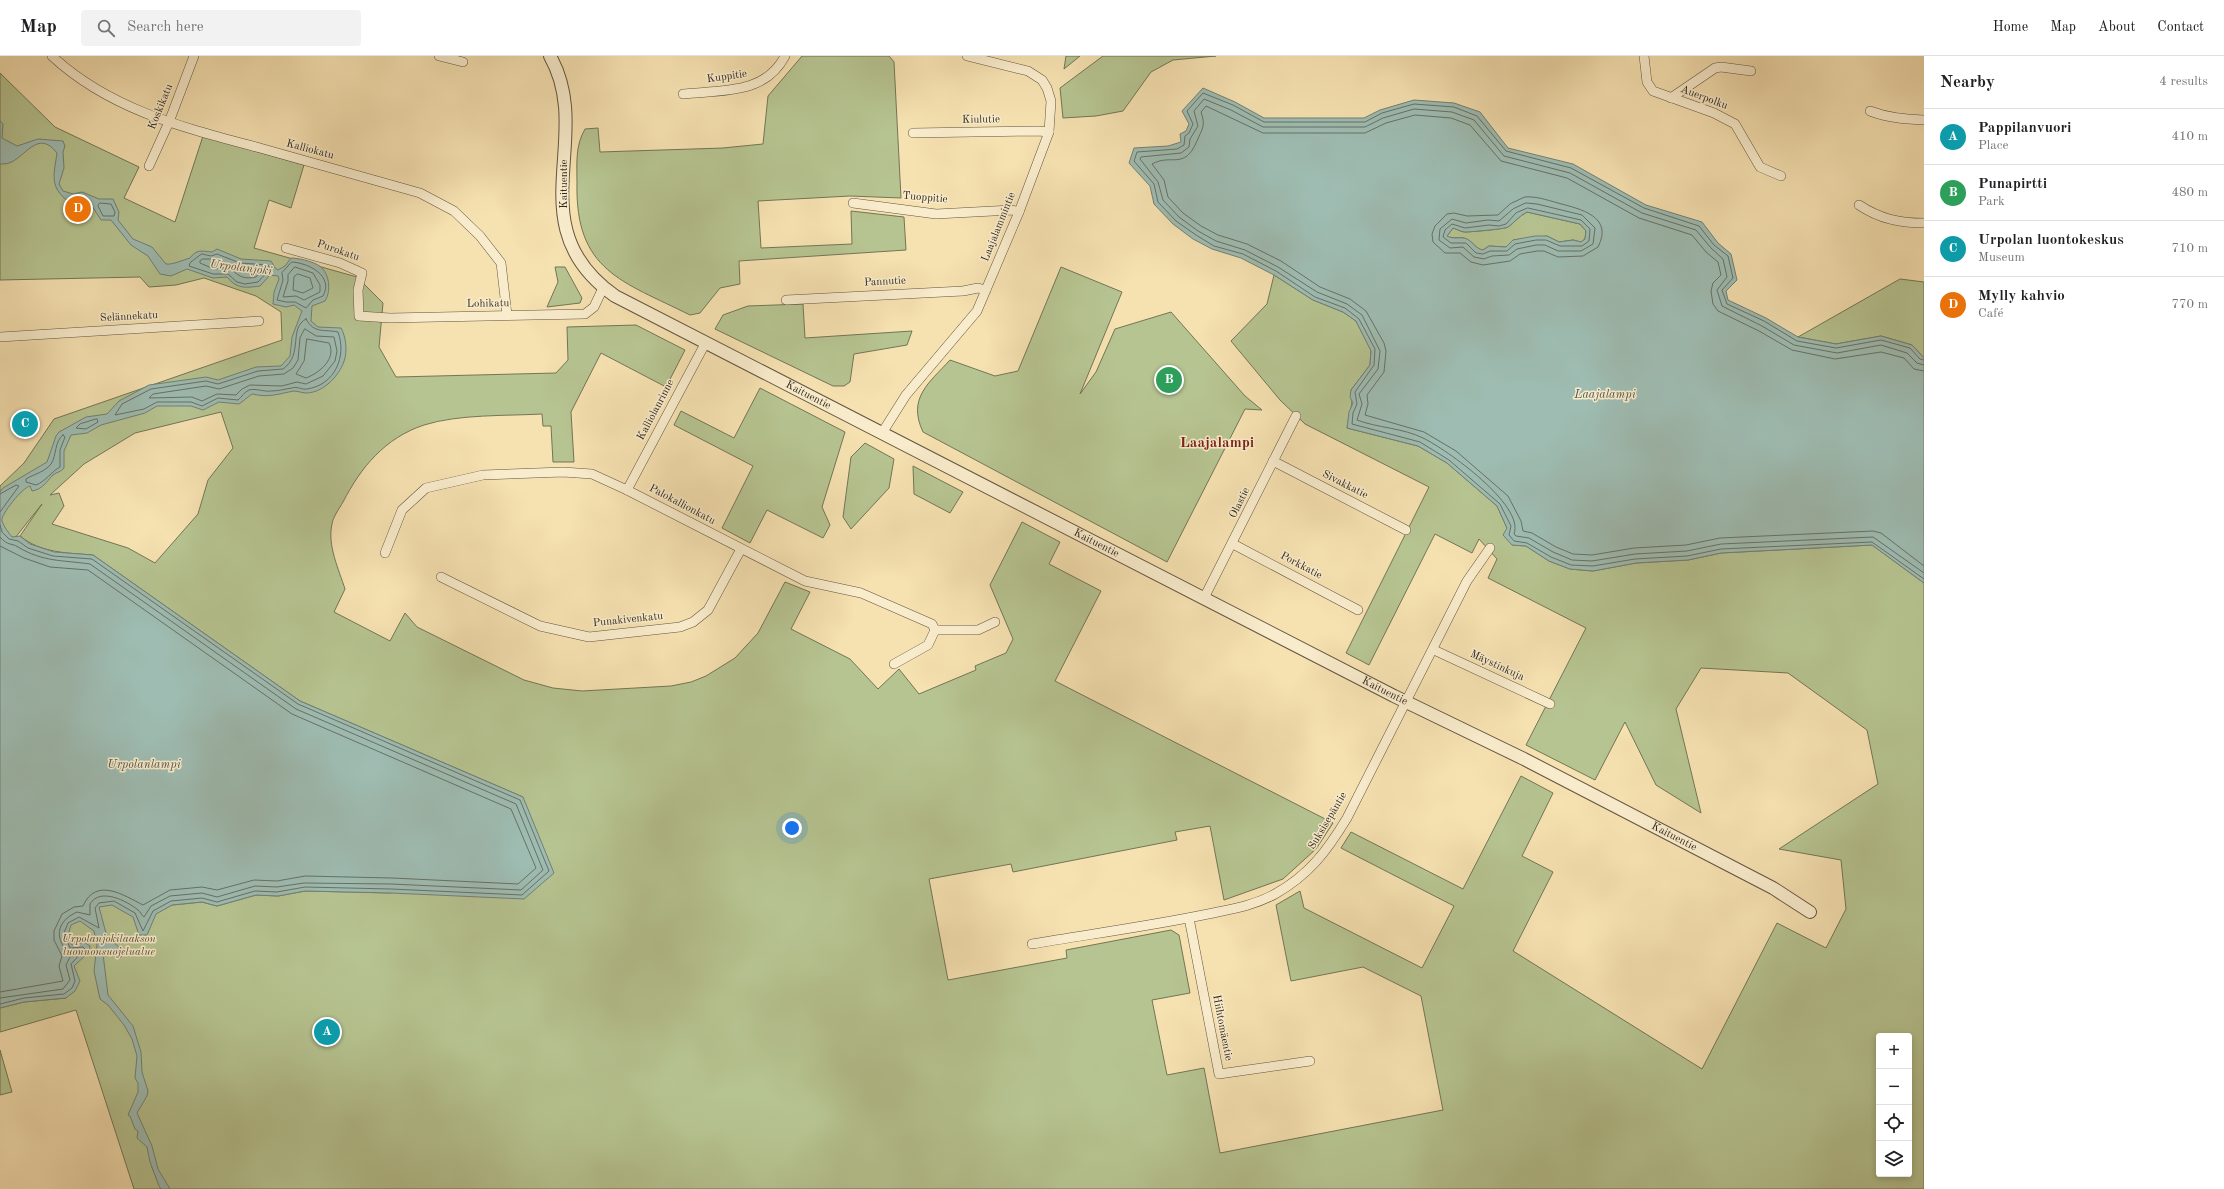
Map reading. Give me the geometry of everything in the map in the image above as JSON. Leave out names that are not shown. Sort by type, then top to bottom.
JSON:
[{"type":"street","name":"Kalliokatu","points":[[52,56],[93,89],[121,104],[169,122],[420,193],[454,211],[480,236],[501,263],[507,315]]},
{"type":"street","name":"Koskikatu","points":[[150,166],[169,122],[194,56]]},
{"type":"street","points":[[439,56],[463,62]]},
{"type":"street","name":"Kaituentie","points":[[550,56],[560,82],[565,106],[562,193],[565,225],[572,247],[585,269],[603,288],[615,296],[1406,702],[1524,759],[1773,888],[1810,912]]},
{"type":"street","name":"Kuppitie","points":[[683,94],[740,88],[757,84],[771,75],[784,56]]},
{"type":"street","name":"Laajalammintie","points":[[882,433],[906,395],[971,319],[986,290],[1019,212],[1049,132],[1051,101],[1047,88],[1042,80],[1028,71],[967,56]]},
{"type":"street","name":"Auerpolku","points":[[1644,56],[1647,82],[1653,91],[1714,113],[1735,124],[1760,167],[1781,176]]},
{"type":"street","points":[[1671,98],[1714,68],[1721,67],[1751,71]]},
{"type":"street","points":[[1870,111],[1884,116],[1901,119],[1924,120]]},
{"type":"street","name":"Kiulutie","points":[[913,133],[1049,132]]},
{"type":"street","name":"Tuoppitie","points":[[853,203],[936,214],[1012,210],[1019,212]]},
{"type":"street","points":[[1859,205],[1874,215],[1894,221],[1924,223]]},
{"type":"street","name":"Purokatu","points":[[286,248],[340,263],[362,273],[358,290],[359,316]]},
{"type":"street","name":"Lohikatu","points":[[359,316],[390,318],[585,314],[594,307],[603,288]]},
{"type":"street","name":"Pannutie","points":[[786,300],[963,291],[978,288],[986,290]]},
{"type":"street","name":"Selännekatu","points":[[0,337],[259,321]]},
{"type":"street","name":"Kalliolanrinne","points":[[627,490],[706,342]]},
{"type":"street","name":"Olastie","points":[[1204,598],[1233,544],[1296,416]]},
{"type":"street","name":"Sivakkatie","points":[[1273,461],[1406,530]]},
{"type":"street","name":"Palokallionkatu","points":[[385,553],[402,510],[426,488],[483,475],[563,472],[592,474],[627,490],[740,549],[806,581],[861,593],[932,624],[935,630]]},
{"type":"street","name":"Porkkatie","points":[[1233,544],[1358,610]]},
{"type":"street","name":"Suksisepäntie","points":[[1032,944],[1189,918],[1255,904],[1286,887],[1316,863],[1328,849],[1346,818],[1434,650],[1468,581],[1490,548]]},
{"type":"street","name":"Punakivenkatu","points":[[441,577],[540,626],[589,636],[680,627],[693,622],[708,610],[740,549]]},
{"type":"street","points":[[894,664],[928,644],[935,630],[978,630],[995,622]]},
{"type":"street","name":"Mäystinkuja","points":[[1434,650],[1550,704]]},
{"type":"street","name":"Hiihtomäentie","points":[[1189,918],[1218,1074],[1310,1061]]},
{"type":"green space","points":[[802,56],[889,56],[894,62],[901,198],[850,196],[758,201],[761,248],[852,244],[851,211],[904,217],[906,250],[739,261],[740,284],[720,288],[700,313],[690,315],[643,292],[607,269],[594,254],[584,236],[578,213],[577,155],[585,129],[598,128],[600,152],[723,148],[763,144],[768,96]]},
{"type":"green space","points":[[1066,56],[1080,56],[1064,69]]},
{"type":"green space","points":[[1103,56],[1216,56],[1173,60],[1151,72],[1123,111],[1096,116],[1063,118],[1060,88]]},
{"type":"green space","name":"Urpolanjokilaakson luonnonsuojelualue","points":[[0,73],[55,127],[139,167],[124,198],[175,222],[203,136],[304,165],[291,208],[269,200],[254,248],[357,277],[383,303],[379,347],[396,377],[556,373],[568,360],[567,327],[636,325],[685,350],[666,387],[601,353],[571,412],[574,462],[553,462],[551,426],[543,426],[542,414],[467,417],[438,421],[424,425],[397,438],[376,455],[366,466],[350,489],[334,519],[331,532],[332,549],[345,589],[334,612],[390,641],[405,613],[417,627],[524,680],[553,688],[582,691],[671,686],[691,682],[706,676],[735,658],[758,633],[785,582],[810,592],[791,629],[850,659],[878,689],[899,669],[919,694],[976,670],[975,666],[1006,653],[1013,639],[990,585],[1022,522],[1060,542],[1049,564],[1101,591],[1055,681],[1333,823],[1316,849],[1283,879],[1224,900],[1210,826],[1175,832],[1177,840],[1013,872],[1011,864],[929,879],[948,980],[1067,958],[1066,950],[1171,930],[1179,935],[1190,993],[1152,1000],[1167,1075],[1204,1068],[1220,1153],[1443,1110],[1421,996],[1363,967],[1291,981],[1276,905],[1300,891],[1304,908],[1422,968],[1454,906],[1341,848],[1351,832],[1463,889],[1521,776],[1553,793],[1522,856],[1553,872],[1513,951],[1702,1069],[1777,923],[1826,948],[1846,909],[1841,860],[1779,849],[1878,784],[1867,730],[1788,673],[1701,668],[1676,709],[1701,813],[1656,785],[1625,722],[1595,780],[1526,745],[1586,628],[1488,578],[1497,559],[1479,539],[1472,553],[1435,534],[1369,665],[1346,653],[1429,487],[1305,424],[1280,400],[1231,341],[1267,304],[1274,275],[1313,300],[1343,312],[1356,321],[1371,350],[1370,365],[1351,390],[1352,405],[1347,428],[1418,446],[1447,463],[1497,506],[1507,528],[1512,545],[1526,546],[1549,561],[1570,569],[1593,571],[1636,563],[1688,560],[1721,553],[1872,545],[1924,583],[1924,1189],[162,1189],[152,1167],[161,1189],[134,1189],[76,1010],[0,1032],[0,1008],[24,1002],[66,998],[63,925],[96,901],[162,910],[172,905],[202,902],[217,906],[256,895],[278,896],[305,891],[391,893],[523,797],[300,701],[93,555],[74,554],[45,549],[28,542],[20,536],[42,504],[11,543],[0,541],[0,486],[24,463],[54,419],[282,340],[281,312],[256,296],[204,278],[176,285],[149,287],[140,277],[0,280]],"holes":[[[221,412],[233,448],[208,480],[198,514],[155,563],[128,548],[52,524],[64,506],[59,493],[50,495],[84,464],[135,433]]]},
{"type":"green space","points":[[1527,212],[1580,224],[1586,231],[1585,239],[1581,242],[1573,240],[1559,242],[1547,236],[1513,240],[1506,247],[1489,246],[1483,250],[1465,239],[1447,236],[1453,228],[1465,232],[1505,228]]},
{"type":"green space","points":[[555,267],[565,267],[582,298],[580,303],[547,307],[558,282]]},
{"type":"green space","points":[[1061,267],[1122,292],[1080,394],[1096,372],[1115,329],[1171,312],[1245,396],[1262,410],[1245,409],[1167,562],[923,432],[919,420],[919,400],[928,384],[950,360],[995,376],[1018,371]]},
{"type":"green space","points":[[1900,279],[1924,282],[1924,358],[1912,345],[1881,336],[1836,344],[1798,337]]},
{"type":"green space","points":[[803,304],[805,338],[912,331],[907,345],[854,354],[850,382],[844,386],[833,386],[715,329],[723,315],[748,306]]},
{"type":"green space","points":[[760,388],[845,432],[822,507],[830,525],[823,538],[767,510],[750,543],[722,528],[753,466],[674,425],[681,411],[734,438]]},
{"type":"green space","points":[[865,443],[894,459],[889,488],[851,529],[843,517],[851,457]]},
{"type":"green space","points":[[913,466],[963,492],[950,513],[914,494]]},
{"type":"green space","points":[[0,1050],[12,1092],[0,1095]]},
{"type":"water","name":"Laajalampi","points":[[1203,88],[1235,102],[1264,118],[1364,118],[1380,110],[1414,100],[1454,103],[1480,112],[1508,148],[1573,164],[1646,205],[1702,222],[1718,243],[1731,254],[1737,280],[1726,291],[1728,300],[1766,318],[1798,337],[1836,344],[1881,336],[1912,345],[1924,358],[1924,583],[1872,545],[1721,553],[1688,560],[1636,563],[1593,571],[1570,569],[1549,561],[1526,546],[1512,545],[1503,535],[1507,528],[1497,506],[1447,463],[1418,446],[1347,428],[1349,412],[1353,403],[1350,397],[1351,390],[1370,365],[1371,351],[1356,321],[1343,312],[1313,300],[1274,275],[1241,258],[1212,249],[1193,239],[1173,224],[1154,204],[1150,186],[1129,163],[1134,148],[1168,146],[1181,142],[1180,134],[1186,131],[1189,124],[1182,111]],"holes":[[[1527,212],[1580,224],[1586,231],[1585,239],[1581,242],[1573,240],[1559,242],[1547,236],[1535,236],[1513,240],[1506,247],[1489,246],[1483,250],[1467,239],[1452,238],[1447,236],[1453,228],[1462,232],[1505,228]]]},
{"type":"water","name":"Urpolanlampi","points":[[0,121],[3,124],[2,138],[17,146],[38,139],[63,141],[65,146],[63,152],[64,168],[59,184],[63,191],[73,194],[82,192],[99,199],[113,199],[119,212],[118,220],[133,239],[152,247],[166,264],[190,258],[197,252],[212,252],[217,249],[241,259],[271,261],[278,270],[285,266],[291,258],[312,262],[318,265],[325,272],[329,286],[325,301],[312,306],[311,321],[318,327],[341,328],[346,347],[343,364],[336,376],[331,382],[313,392],[304,393],[294,391],[269,396],[252,394],[239,404],[219,402],[203,410],[191,406],[157,406],[145,413],[101,425],[87,433],[71,435],[64,451],[64,468],[53,475],[39,489],[32,491],[30,486],[22,491],[2,518],[4,525],[12,537],[20,536],[30,544],[54,552],[93,555],[300,701],[523,797],[554,873],[524,899],[305,891],[278,896],[256,895],[217,906],[202,902],[172,905],[156,914],[147,935],[139,935],[133,917],[112,905],[99,907],[107,937],[125,952],[120,958],[106,951],[103,954],[108,995],[133,1026],[141,1052],[142,1072],[148,1091],[147,1096],[137,1113],[152,1146],[158,1169],[170,1189],[161,1189],[159,1186],[150,1162],[147,1147],[137,1138],[138,1131],[135,1129],[130,1116],[128,1115],[138,1092],[138,1083],[135,1078],[137,1056],[132,1039],[124,1025],[108,1005],[100,999],[94,971],[97,945],[94,931],[80,921],[71,925],[68,935],[72,945],[84,942],[90,946],[89,952],[74,966],[80,981],[75,991],[66,998],[24,1002],[0,1008],[0,492],[3,488],[47,462],[56,436],[59,432],[86,417],[107,414],[119,401],[149,385],[206,377],[218,380],[256,367],[281,366],[290,356],[292,337],[302,311],[294,305],[286,307],[273,304],[274,292],[279,279],[278,276],[270,275],[260,286],[242,287],[234,284],[227,277],[213,278],[187,269],[171,276],[160,274],[148,256],[131,245],[111,220],[101,220],[92,206],[77,199],[68,201],[62,196],[55,185],[54,180],[57,153],[50,146],[44,143],[38,144],[15,160],[0,164]]},
{"type":"place","name":"Mylly kahvio","points":[[78,209]]},
{"type":"place","name":"Punapirtti","points":[[1169,380]]},
{"type":"place","name":"Urpolan luontokeskus","points":[[25,424]]},
{"type":"place","name":"Pappilanvuori","points":[[327,1032]]},
{"type":"district","name":"Laajalampi","points":[[1217,443]]},
{"type":"water label","name":"Urpolanjoki","points":[[241,268]]}]
